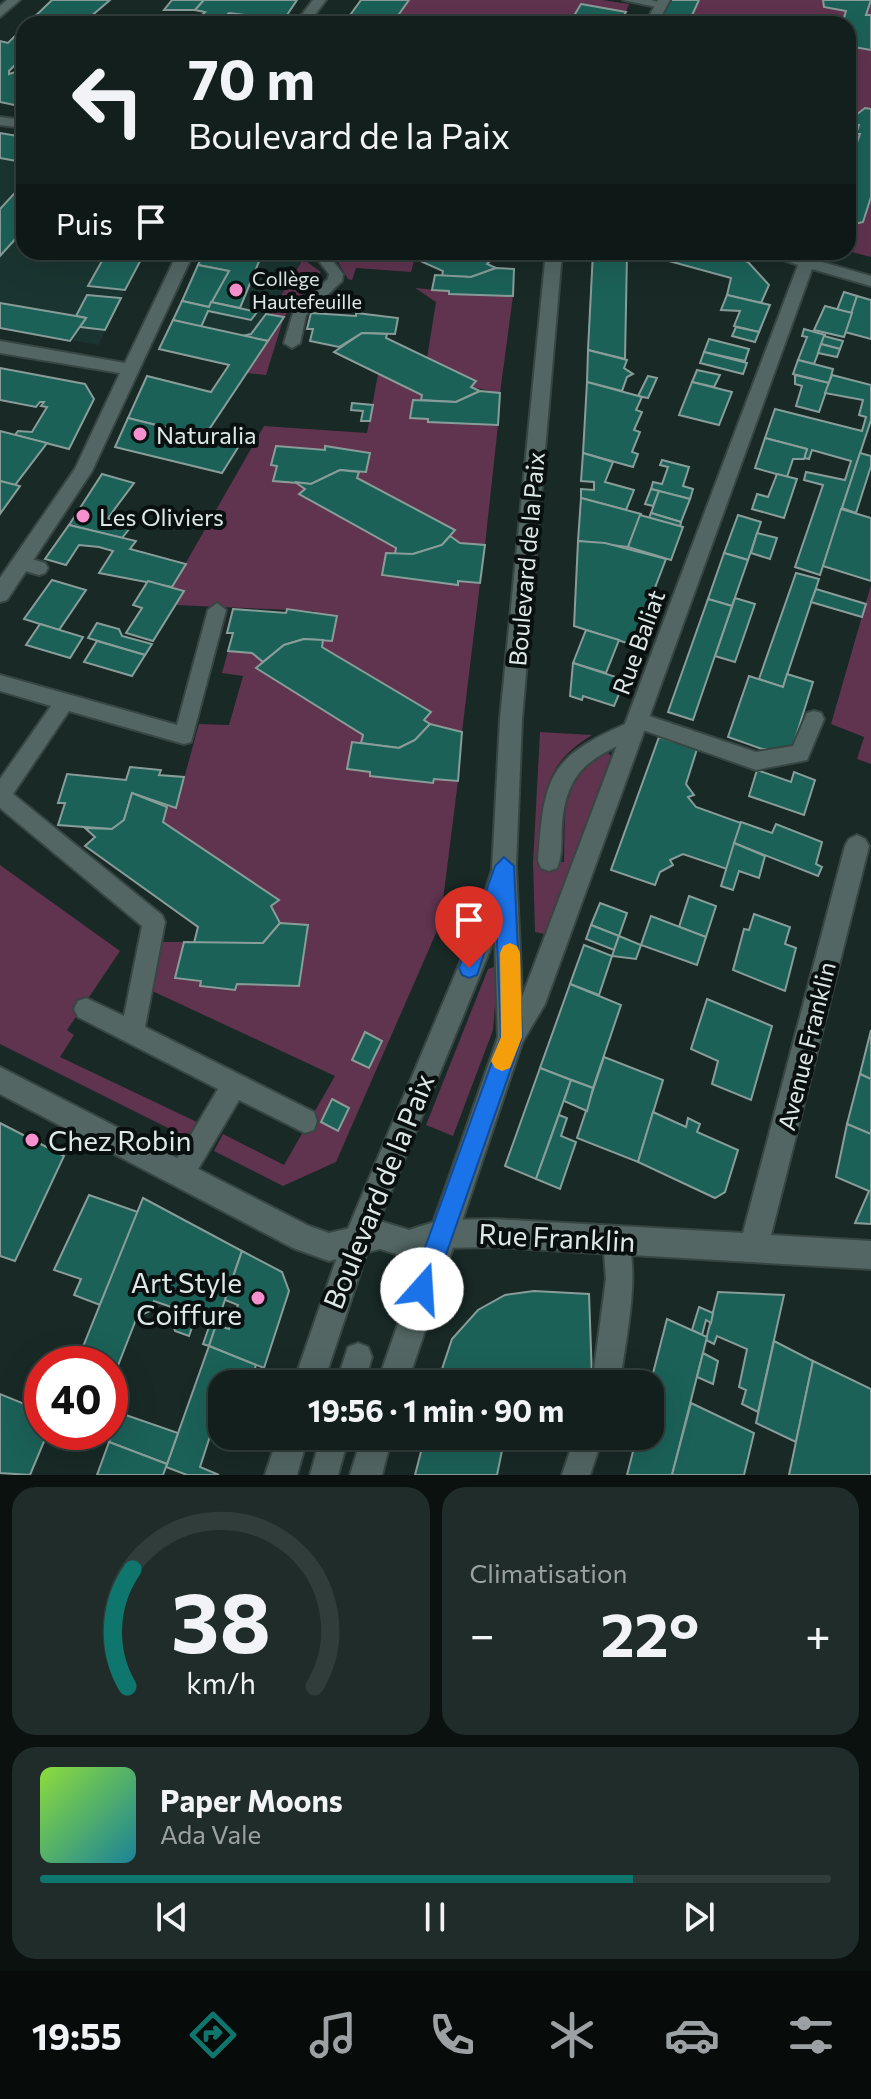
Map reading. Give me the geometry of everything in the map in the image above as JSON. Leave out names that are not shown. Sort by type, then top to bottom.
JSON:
[{"type":"street","points":[[0,13],[14,0]]},
{"type":"street","points":[[307,16],[320,0]]},
{"type":"street","points":[[0,594],[30,565],[83,471],[128,369],[182,260]]},
{"type":"street","name":"Boulevard de la Paix","points":[[396,1370],[440,1234],[511,1037],[504,866],[511,719],[553,260]]},
{"type":"street","points":[[799,260],[871,281]]},
{"type":"street","name":"Rue Baliat","points":[[511,1037],[532,1004],[807,262]]},
{"type":"street","points":[[0,347],[128,369]]},
{"type":"street","name":"Avenue Franklin","points":[[754,1247],[857,846]]},
{"type":"street","name":"Boulevard de la Paix","points":[[313,1370],[356,1243],[482,939],[504,866]]},
{"type":"street","name":"Rue Franklin","points":[[0,1080],[182,1172],[303,1238],[329,1247],[380,1235],[409,1244],[440,1234],[494,1233],[871,1255]]},
{"type":"street","points":[[281,1475],[289,1450]]},
{"type":"street","points":[[366,1475],[373,1450]]},
{"type":"lane","points":[[629,0],[663,3]]},
{"type":"lane","points":[[292,343],[299,313],[335,281],[336,274],[325,260]]},
{"type":"lane","points":[[0,683],[184,736],[217,610]]},
{"type":"lane","points":[[64,702],[0,796],[154,922],[132,1033]]},
{"type":"lane","points":[[549,861],[553,795],[559,778],[592,747],[635,725],[756,761],[800,754],[814,719]]},
{"type":"lane","points":[[86,1009],[305,1121]]},
{"type":"lane","points":[[182,1172],[234,1085]]},
{"type":"lane","points":[[608,1370],[619,1279],[616,1239]]},
{"type":"lane","points":[[354,1370],[358,1357]]},
{"type":"lane","points":[[324,1475],[331,1450]]},
{"type":"lane","points":[[576,1475],[584,1450]]},
{"type":"shaded area","points":[[409,0],[602,0],[629,4],[626,12],[581,4],[574,16],[398,16]]},
{"type":"shaded area","points":[[699,0],[871,0],[871,257],[856,253],[856,16],[692,16]]},
{"type":"shaded area","points":[[0,133],[16,136],[16,260],[141,260],[98,345],[0,328]]},
{"type":"shaded area","name":"Collège Hautefeuille","points":[[200,260],[301,260],[270,314],[266,314],[251,334],[242,335],[173,320]]},
{"type":"shaded area","points":[[302,260],[321,272],[284,317],[266,375],[247,373],[283,318],[270,314]]},
{"type":"shaded area","points":[[337,260],[414,261],[411,272],[356,268],[352,280],[348,279]]},
{"type":"shaded area","points":[[415,288],[449,291],[449,294],[513,296],[500,393],[471,387],[476,381],[427,358],[436,302]]},
{"type":"shaded area","points":[[378,374],[422,395],[421,400],[413,400],[410,418],[428,419],[429,422],[498,425],[485,545],[460,543],[450,536],[455,530],[357,478],[359,472],[366,472],[370,453],[326,446],[325,450],[271,465],[277,466],[273,480],[295,482],[305,489],[299,494],[396,548],[395,554],[386,553],[382,575],[457,585],[458,581],[480,583],[462,732],[438,728],[424,720],[431,712],[322,647],[323,640],[314,611],[175,605],[184,591],[172,587],[264,426],[367,433]]},
{"type":"shaded area","points":[[871,585],[871,764],[857,759],[864,737],[831,724]]},
{"type":"shaded area","points":[[228,651],[252,653],[263,662],[257,669],[363,735],[361,743],[352,742],[347,769],[370,772],[370,776],[432,783],[434,779],[458,781],[440,924],[336,1162],[283,1186],[214,1151],[223,1134],[284,1165],[335,1076],[148,989],[158,942],[184,942],[176,978],[201,981],[200,986],[235,990],[237,984],[300,985],[308,926],[280,923],[271,906],[278,900],[163,822],[167,807],[176,807],[199,724],[229,725],[243,676],[222,673]]},
{"type":"shaded area","points":[[540,732],[592,735],[561,760],[553,774],[543,805],[538,862],[564,862],[566,813],[572,787],[591,763],[607,752],[611,756],[545,934],[535,932],[533,863]]},
{"type":"shaded area","points":[[0,865],[120,951],[67,1030],[74,1035],[60,1057],[199,1123],[190,1139],[0,1044]]},
{"type":"shaded area","points":[[494,967],[498,970],[493,1030],[453,1136],[426,1125],[488,969]]},
{"type":"building","points":[[52,0],[110,0],[91,16],[35,16]]},
{"type":"building","points":[[172,0],[204,0],[195,10],[164,10]]},
{"type":"building","points":[[204,0],[297,0],[286,16],[229,13],[225,16],[209,16],[195,10]]},
{"type":"building","points":[[361,0],[409,0],[398,16],[349,16]]},
{"type":"building","points":[[664,0],[699,0],[692,16],[655,16]]},
{"type":"building","points":[[823,0],[871,0],[866,15],[871,15],[871,50],[856,47],[856,16],[844,16],[846,11],[824,7]]},
{"type":"building","points":[[581,4],[626,12],[624,16],[574,16]]},
{"type":"building","points":[[16,35],[16,64],[9,74],[16,73],[16,105],[0,102],[0,41],[8,43]]},
{"type":"building","points":[[865,108],[871,109],[871,197],[863,222],[856,224],[856,145],[860,134],[856,134],[859,125],[856,124],[856,115]]},
{"type":"building","points":[[0,133],[16,136],[16,161],[0,158]]},
{"type":"building","points":[[16,192],[16,238],[0,256],[0,209]]},
{"type":"building","points":[[103,260],[141,260],[125,290],[88,286]]},
{"type":"building","points":[[200,260],[260,260],[240,308],[211,302],[229,271],[198,265]]},
{"type":"building","points":[[418,260],[491,260],[487,264],[496,268],[471,277],[442,276],[443,271]]},
{"type":"building","points":[[593,260],[627,260],[625,359],[588,350]]},
{"type":"building","points":[[665,260],[748,262],[769,285],[761,303],[727,295],[731,278]]},
{"type":"building","points":[[198,265],[229,271],[209,307],[182,301]]},
{"type":"building","points":[[496,268],[514,269],[513,296],[449,294],[449,291],[432,290],[435,275],[471,277]]},
{"type":"building","points":[[844,292],[857,296],[852,313],[837,310]]},
{"type":"building","points":[[87,295],[121,298],[105,330],[80,327],[86,318],[76,316]]},
{"type":"building","points":[[727,295],[770,305],[759,332],[734,326],[740,311],[721,310]]},
{"type":"building","points":[[857,296],[871,300],[871,339],[845,332]]},
{"type":"building","points":[[182,301],[209,307],[211,302],[257,312],[251,320],[208,311],[201,327],[173,320]]},
{"type":"building","points":[[0,303],[86,318],[70,341],[0,328]]},
{"type":"building","points":[[825,306],[852,313],[844,337],[814,330]]},
{"type":"building","points":[[311,313],[356,316],[356,313],[398,318],[395,334],[362,333],[339,347],[310,341],[313,329],[307,329]]},
{"type":"building","points":[[266,314],[284,317],[268,341],[242,336],[251,334]]},
{"type":"building","points":[[173,320],[268,341],[204,437],[128,418],[147,376],[211,392],[229,365],[159,349]]},
{"type":"building","points":[[736,327],[759,332],[755,342],[732,336]]},
{"type":"building","points":[[804,329],[825,335],[814,364],[798,360],[807,337],[802,336]]},
{"type":"building","points":[[362,333],[387,334],[386,338],[476,381],[471,387],[480,391],[456,402],[421,400],[422,395],[334,352]]},
{"type":"building","points":[[824,336],[843,341],[840,349],[821,344]]},
{"type":"building","points":[[709,339],[749,349],[745,361],[704,352]]},
{"type":"building","points":[[821,344],[840,349],[837,357],[818,353]]},
{"type":"building","points":[[588,350],[627,360],[624,368],[633,374],[627,377],[622,391],[587,382]]},
{"type":"building","points":[[704,352],[747,363],[743,374],[700,363]]},
{"type":"building","points":[[798,360],[833,369],[829,383],[793,374]]},
{"type":"building","points":[[0,368],[85,384],[94,399],[69,449],[15,435],[18,431],[32,432],[47,407],[41,406],[44,402],[36,407],[0,400]]},
{"type":"building","points":[[697,370],[720,375],[714,387],[692,382]]},
{"type":"building","points":[[795,375],[829,383],[819,412],[796,406],[802,386],[795,384]]},
{"type":"building","points":[[832,375],[871,385],[871,420],[820,575],[795,567],[823,485],[804,480],[806,472],[845,480],[851,461],[812,450],[809,459],[804,458],[807,449],[765,438],[775,409],[862,431],[866,417],[859,415],[863,400],[825,393]]},
{"type":"building","points":[[648,376],[657,378],[648,398],[638,396]]},
{"type":"building","points":[[587,382],[642,397],[636,410],[642,412],[634,430],[640,432],[632,452],[638,454],[633,467],[583,453]]},
{"type":"building","points":[[692,382],[732,392],[719,425],[679,415]]},
{"type":"building","points":[[480,391],[500,393],[498,425],[428,422],[428,419],[410,418],[413,400],[456,402]]},
{"type":"building","points":[[352,403],[373,405],[370,421],[361,421],[363,411],[351,410]]},
{"type":"building","points":[[128,418],[239,446],[222,473],[115,447]]},
{"type":"building","points":[[0,431],[47,443],[15,485],[0,481]]},
{"type":"building","points":[[765,438],[807,449],[804,459],[793,459],[787,477],[755,468]]},
{"type":"building","points":[[276,446],[325,450],[325,446],[370,453],[366,472],[340,470],[311,484],[273,481],[277,466],[271,465]]},
{"type":"building","points":[[583,453],[613,462],[605,482],[634,490],[626,510],[581,498],[581,489],[594,490],[594,482],[581,481]]},
{"type":"building","points":[[860,453],[871,456],[871,466],[856,513],[842,508]]},
{"type":"building","points":[[662,460],[689,467],[683,486],[693,489],[690,499],[651,489],[653,482],[662,484],[668,467],[660,465]]},
{"type":"building","points":[[340,470],[359,472],[357,478],[455,530],[442,545],[413,554],[395,554],[396,548],[299,494],[305,489],[295,482],[311,484]]},
{"type":"building","points":[[102,474],[134,483],[108,518],[130,528],[122,538],[69,525]]},
{"type":"building","points":[[777,474],[797,479],[784,518],[752,509],[757,494],[768,497]]},
{"type":"building","points":[[0,481],[20,486],[0,514]]},
{"type":"building","points":[[651,489],[659,491],[653,506],[645,504]]},
{"type":"building","points":[[659,491],[690,499],[681,522],[651,513]]},
{"type":"building","points":[[581,498],[641,514],[628,547],[578,541]]},
{"type":"building","points":[[841,509],[871,518],[871,581],[823,566]]},
{"type":"building","points":[[651,513],[681,522],[680,527],[649,518]]},
{"type":"building","points":[[640,515],[683,527],[671,560],[628,547]]},
{"type":"building","points":[[738,515],[761,522],[748,560],[724,553]]},
{"type":"building","points":[[69,525],[136,541],[130,549],[186,564],[172,587],[99,573],[113,551],[99,547],[79,545],[66,565],[45,559]]},
{"type":"building","points":[[757,533],[777,538],[770,559],[751,553]]},
{"type":"building","points":[[450,536],[460,543],[485,545],[480,583],[458,581],[458,585],[382,575],[386,553],[413,554],[442,545]]},
{"type":"building","points":[[578,541],[605,543],[666,559],[633,645],[574,626]]},
{"type":"building","points":[[724,553],[748,560],[732,606],[708,599]]},
{"type":"building","points":[[796,573],[819,579],[783,687],[759,679]]},
{"type":"building","points":[[52,580],[86,590],[59,630],[24,619]]},
{"type":"building","points":[[148,581],[184,591],[153,641],[126,633],[142,608],[133,605]]},
{"type":"building","points":[[816,589],[866,604],[862,617],[811,602]]},
{"type":"building","points":[[735,598],[755,604],[735,662],[715,656]]},
{"type":"building","points":[[708,599],[732,606],[693,720],[668,712]]},
{"type":"building","points":[[233,609],[286,613],[287,609],[337,616],[332,641],[304,639],[284,645],[263,662],[252,653],[228,651],[233,633],[227,633]]},
{"type":"building","points":[[97,623],[119,629],[122,636],[152,644],[145,655],[88,638]]},
{"type":"building","points":[[40,624],[83,637],[70,658],[26,645]]},
{"type":"building","points":[[586,630],[619,640],[606,673],[573,663]]},
{"type":"building","points":[[304,639],[323,640],[322,647],[431,712],[424,720],[430,724],[415,740],[399,748],[361,743],[363,735],[256,668],[284,645]]},
{"type":"building","points":[[97,641],[145,655],[132,676],[84,662]]},
{"type":"building","points":[[573,663],[625,680],[614,706],[583,696],[582,700],[570,696]]},
{"type":"building","points":[[787,674],[813,682],[792,749],[762,749],[728,737],[749,676],[783,687]]},
{"type":"building","points":[[430,724],[462,732],[458,781],[434,779],[433,783],[370,776],[370,772],[347,769],[352,742],[399,748],[415,740]]},
{"type":"building","points":[[659,737],[697,749],[686,784],[694,795],[688,797],[696,807],[741,823],[727,869],[683,854],[670,860],[673,865],[660,872],[655,885],[611,870]]},
{"type":"building","points":[[130,767],[161,770],[159,775],[184,777],[176,808],[132,793],[124,820],[112,829],[58,825],[65,803],[58,803],[67,774],[126,780]]},
{"type":"building","points":[[757,770],[791,782],[794,772],[815,780],[804,815],[749,796]]},
{"type":"building","points":[[132,793],[167,807],[163,822],[279,900],[271,906],[280,923],[263,943],[194,943],[198,927],[85,846],[95,837],[85,828],[112,829],[124,820]]},
{"type":"building","points":[[741,822],[772,833],[776,824],[822,842],[816,864],[822,867],[818,876],[734,843]]},
{"type":"building","points":[[734,843],[765,856],[759,878],[739,871],[733,890],[721,886]]},
{"type":"building","points":[[689,896],[716,906],[706,937],[679,927]]},
{"type":"building","points":[[600,903],[627,913],[619,936],[591,925]]},
{"type":"building","points":[[754,914],[790,927],[785,944],[796,948],[785,991],[733,970],[744,929],[749,930]]},
{"type":"building","points":[[651,916],[706,937],[697,965],[641,945]]},
{"type":"building","points":[[280,923],[308,925],[299,986],[237,984],[235,990],[200,986],[201,981],[175,978],[184,942],[263,943]]},
{"type":"building","points":[[591,925],[619,936],[614,950],[586,939]]},
{"type":"building","points":[[619,936],[641,945],[636,959],[612,956]]},
{"type":"building","points":[[584,945],[612,956],[599,995],[570,984]]},
{"type":"building","points":[[570,984],[621,1005],[593,1088],[540,1068]]},
{"type":"building","points":[[707,999],[772,1026],[751,1100],[712,1084],[718,1061],[691,1049]]},
{"type":"building","points":[[871,1030],[871,1079],[860,1074]]},
{"type":"building","points":[[365,1032],[382,1041],[369,1068],[352,1060]]},
{"type":"building","points":[[604,1057],[663,1080],[638,1162],[577,1138]]},
{"type":"building","points":[[540,1068],[571,1080],[536,1179],[505,1166]]},
{"type":"building","points":[[860,1074],[871,1079],[871,1134],[847,1124]]},
{"type":"building","points":[[571,1080],[593,1088],[587,1111],[564,1101]]},
{"type":"building","points":[[332,1099],[349,1108],[338,1131],[321,1122]]},
{"type":"building","points":[[653,1112],[686,1127],[688,1118],[700,1124],[697,1132],[738,1150],[725,1192],[715,1198],[638,1162]]},
{"type":"building","points":[[559,1115],[567,1118],[561,1136],[576,1142],[560,1189],[536,1179]]},
{"type":"building","points":[[0,1123],[64,1156],[15,1261],[0,1256]]},
{"type":"building","points":[[847,1124],[871,1134],[871,1224],[855,1223],[869,1191],[836,1177]]},
{"type":"building","points":[[89,1195],[138,1212],[100,1305],[74,1295],[81,1279],[54,1270]]},
{"type":"building","points":[[143,1198],[242,1251],[209,1346],[203,1344],[210,1324],[195,1319],[189,1336],[175,1331],[171,1318],[174,1308],[154,1301],[150,1311],[137,1317],[126,1346],[83,1346]]},
{"type":"building","points":[[242,1251],[282,1272],[289,1291],[264,1368],[209,1346],[216,1325],[229,1329],[238,1305],[225,1300]]},
{"type":"building","points":[[534,1291],[589,1294],[592,1370],[442,1370],[452,1339],[478,1310],[505,1295]]},
{"type":"building","points":[[718,1292],[784,1295],[758,1412],[742,1404],[746,1390],[739,1387],[747,1349],[717,1336],[714,1344],[706,1340]]},
{"type":"building","points":[[699,1307],[713,1313],[711,1323],[706,1320],[702,1335],[692,1330]]},
{"type":"building","points":[[667,1319],[707,1337],[672,1475],[627,1475],[633,1450],[664,1450],[664,1370],[654,1370]]},
{"type":"building","points":[[774,1341],[813,1361],[796,1442],[756,1423]]},
{"type":"building","points":[[209,1346],[256,1365],[254,1370],[208,1370],[208,1442],[200,1467],[219,1475],[187,1475],[166,1467]]},
{"type":"building","points":[[703,1353],[718,1361],[713,1384],[697,1377]]},
{"type":"building","points":[[813,1361],[871,1389],[871,1475],[789,1475]]},
{"type":"building","points":[[0,1394],[24,1404],[24,1450],[40,1450],[30,1475],[0,1473]]},
{"type":"building","points":[[691,1403],[754,1433],[744,1475],[672,1475]]},
{"type":"building","points":[[128,1416],[178,1433],[167,1464],[128,1449]]},
{"type":"building","points":[[128,1449],[167,1464],[163,1475],[97,1475],[106,1450]]},
{"type":"building","points":[[421,1450],[502,1450],[497,1475],[415,1475]]},
{"type":"slow traffic","points":[[502,1061],[511,1037],[510,953]]},
{"type":"place","name":"Collège Hautefeuille","points":[[236,290]]},
{"type":"place","name":"Naturalia","points":[[140,434]]},
{"type":"place","name":"Les Oliviers","points":[[83,516]]},
{"type":"place","name":"Chez Robin","points":[[32,1140]]},
{"type":"place","name":"Art Style Coiffure","points":[[258,1298]]},
{"type":"route","points":[[422,1289],[511,1037],[511,963],[504,866],[482,939],[469,968]]}]
